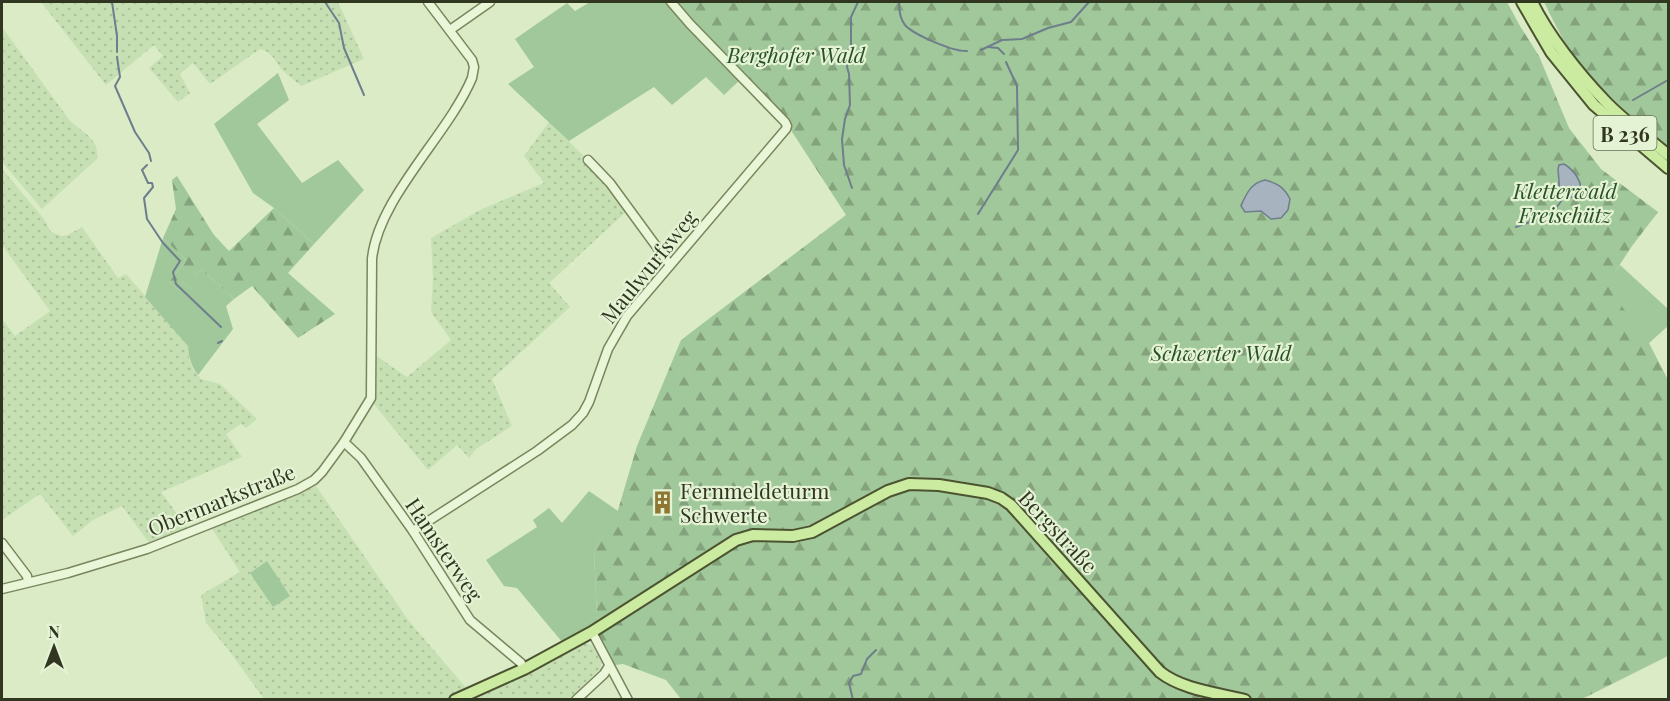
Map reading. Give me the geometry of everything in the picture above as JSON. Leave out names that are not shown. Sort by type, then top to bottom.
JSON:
[{"type":"main road","name":"B 236","points":[[1522,2],[1551,52],[1589,99],[1668,168]]},
{"type":"main road","name":"B 236","points":[[1532,2],[1549,32],[1605,102],[1668,154]]},
{"type":"main road","name":"Bergstraße","points":[[455,699],[524,669],[592,632],[736,540],[761,534],[802,535],[812,532],[875,497],[902,485],[917,483],[988,493],[1001,498],[1011,505],[1150,662],[1167,677],[1183,684],[1245,699]]},
{"type":"street","name":"Obermarkstraße","points":[[2,589],[68,573],[157,545],[298,489],[318,476],[344,442],[371,398],[372,259],[380,228],[472,78],[474,67],[472,60],[428,2]]},
{"type":"street","points":[[450,30],[490,2]]},
{"type":"street","name":"Maulwurfsweg","points":[[413,531],[537,451],[578,419],[594,393],[608,349],[621,324],[787,126],[670,2]]},
{"type":"street","points":[[588,160],[610,183],[670,266]]},
{"type":"street","name":"Hamsterweg","points":[[344,442],[361,458],[413,531],[470,621],[521,663],[524,669]]},
{"type":"street","points":[[2,543],[27,576],[28,582]]},
{"type":"street","points":[[592,632],[628,699]]},
{"type":"street","points":[[576,699],[604,674],[609,666]]},
{"type":"green space","points":[[41,2],[338,2],[364,59],[301,86],[282,70],[272,56],[260,49],[210,84],[193,63],[180,74],[190,93],[178,102],[149,68],[163,56],[154,45],[106,85]]},
{"type":"green space","points":[[590,2],[668,2],[741,79],[724,95],[706,77],[672,105],[654,87],[569,141],[508,84],[534,67],[515,39],[567,3],[575,11]]},
{"type":"green space","name":"Schwerter Wald","points":[[674,2],[1507,2],[1539,56],[1569,128],[1601,169],[1658,212],[1615,272],[1615,297],[1649,343],[1668,380],[1668,656],[1582,699],[681,699],[666,680],[623,664],[615,665],[599,636],[603,630],[597,616],[594,550],[618,510],[637,446],[681,340],[846,215],[785,121]]},
{"type":"green space","points":[[1544,2],[1668,2],[1668,146],[1625,110],[1585,70],[1563,39]]},
{"type":"green space","points":[[2,27],[70,121],[90,137],[96,146],[98,158],[42,209],[2,162]]},
{"type":"green space","points":[[278,73],[289,100],[257,124],[302,183],[338,160],[364,190],[314,244],[274,208],[253,193],[214,124]]},
{"type":"green space","points":[[549,122],[600,172],[629,209],[549,283],[570,307],[492,379],[512,426],[476,449],[469,458],[457,445],[428,470],[373,403],[375,355],[407,377],[451,340],[431,312],[433,278],[431,238],[482,209],[544,183],[524,156]]},
{"type":"green space","points":[[2,169],[44,219],[51,232],[62,236],[82,227],[118,278],[126,274],[189,346],[189,357],[193,369],[201,379],[220,384],[257,419],[246,428],[241,424],[226,434],[242,457],[161,492],[189,530],[150,544],[122,506],[93,520],[73,536],[40,494],[2,520],[2,319],[15,336],[50,311],[2,245]]},
{"type":"green space","points":[[177,176],[214,235],[229,251],[274,208],[314,244],[288,273],[335,314],[298,338],[252,286],[234,299],[201,269],[195,276],[199,280],[192,289],[183,282],[178,290],[169,282],[186,260],[163,238],[176,209],[172,180]]},
{"type":"green space","points":[[163,238],[186,260],[169,282],[178,290],[183,282],[192,289],[195,276],[201,269],[234,299],[226,306],[233,329],[198,375],[191,361],[188,346],[145,297]]},
{"type":"green space","points":[[1620,265],[1668,309],[1668,326],[1648,344],[1614,298],[1614,273]]},
{"type":"green space","points":[[316,486],[408,620],[467,689],[444,700],[264,699],[206,623],[201,595],[240,572],[211,527]]},
{"type":"green space","points":[[589,491],[618,511],[594,550],[599,622],[563,643],[517,588],[504,586],[486,560],[537,527],[533,520],[549,508],[562,523]]},
{"type":"green space","points":[[267,561],[290,596],[273,607],[250,573]]},
{"type":"green space","points":[[585,643],[592,645],[602,662],[600,669],[569,699],[470,699],[532,672]]},
{"type":"shaded area","points":[[1564,164],[1577,177],[1581,186],[1580,195],[1568,198],[1560,194],[1558,169],[1559,165]]},
{"type":"shaded area","points":[[1265,180],[1280,186],[1290,199],[1288,210],[1281,218],[1271,219],[1261,211],[1245,212],[1241,206],[1253,186]]},
{"type":"waterway","points":[[112,2],[117,52]]},
{"type":"waterway","points":[[325,2],[339,23],[344,48],[364,95]]},
{"type":"waterway","points":[[852,188],[844,165],[842,139],[850,105],[847,67],[851,49],[851,17],[858,2]]},
{"type":"waterway","points":[[899,2],[902,20],[910,29],[944,46],[967,51]]},
{"type":"waterway","points":[[981,50],[1002,40],[1022,39],[1048,28],[1071,22],[1089,2]]},
{"type":"waterway","points":[[988,47],[998,48],[1004,54]]},
{"type":"waterway","points":[[117,57],[120,77],[115,86],[135,132],[149,153],[151,161]]},
{"type":"waterway","points":[[978,214],[1018,150],[1017,86],[1006,62]]},
{"type":"waterway","points":[[1633,100],[1668,80]]},
{"type":"waterway","points":[[147,165],[142,170],[148,183],[152,183],[153,187],[144,198],[147,219],[163,243],[180,261],[173,272],[176,284],[221,327]]},
{"type":"waterway","points":[[1516,227],[1549,213],[1555,209],[1563,197]]},
{"type":"waterway","points":[[218,343],[222,341]]},
{"type":"waterway","points":[[853,700],[849,683],[853,676],[861,674],[867,659],[876,650]]},
{"type":"place","name":"Fernmeldeturm Schwerte","points":[[662,502]]},
{"type":"park label","name":"Berghofer Wald","points":[[796,54]]},
{"type":"park label","name":"Kletterwald Freischütz","points":[[1565,202]]}]
